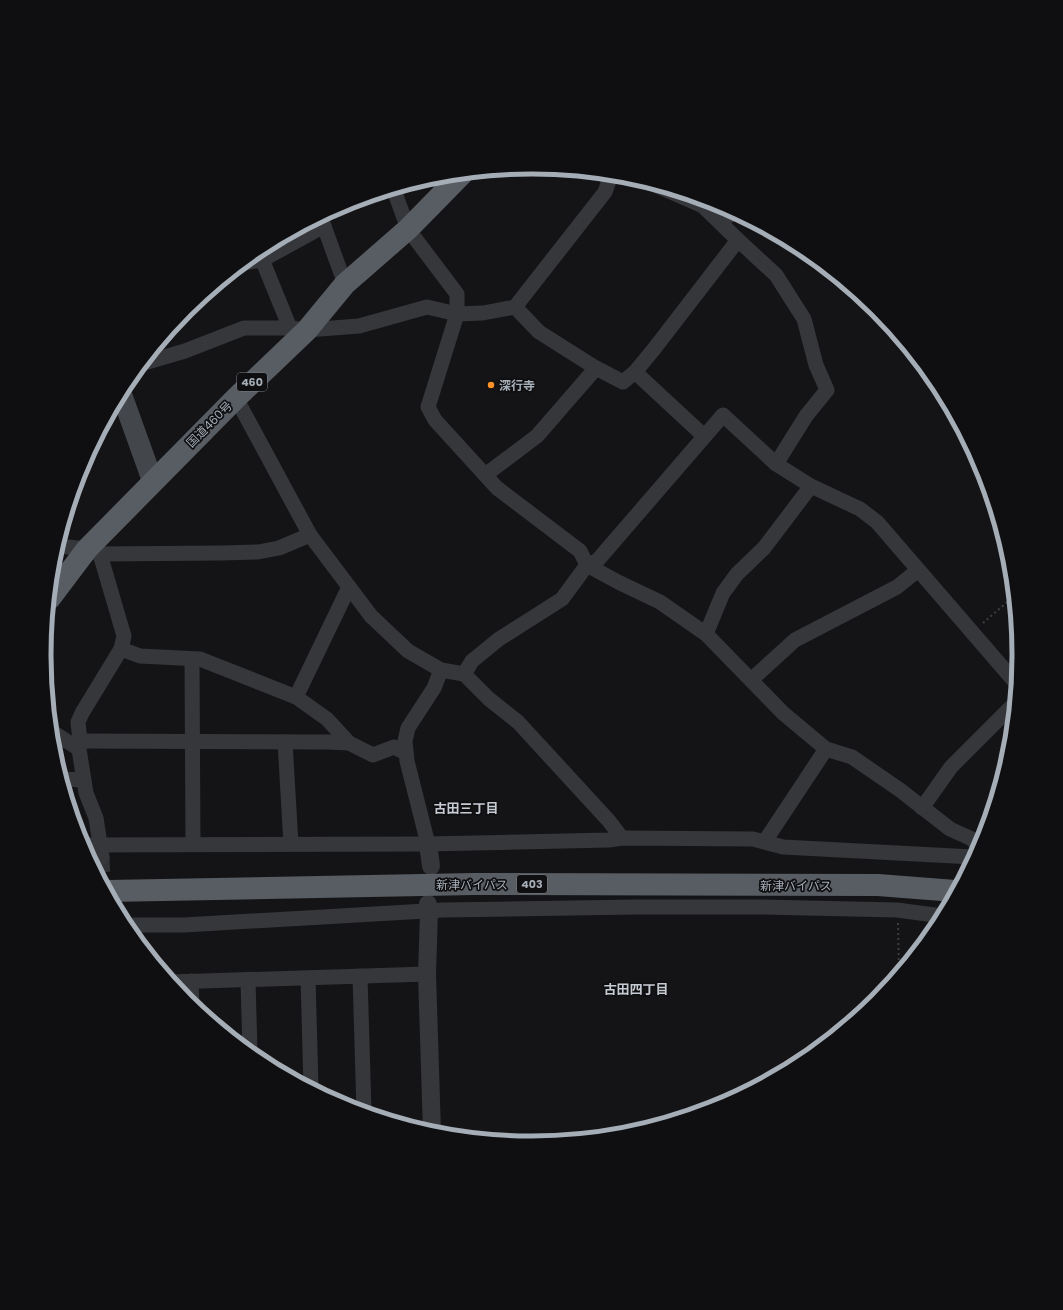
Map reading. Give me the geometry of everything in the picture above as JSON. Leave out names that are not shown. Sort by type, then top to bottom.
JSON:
[{"type":"highway","name":"国道460号","points":[[55,593],[94,552],[153,482],[236,398],[298,329],[345,284],[408,229],[455,181]]},
{"type":"highway","name":"新津バイパス","points":[[113,891],[482,884],[878,885],[950,891]]},
{"type":"main road","points":[[124,400],[153,482]]},
{"type":"street","points":[[151,361],[185,351],[244,328],[298,329],[359,326],[427,307],[457,314],[483,313],[515,307],[605,192],[609,181]]},
{"type":"street","points":[[396,194],[408,229],[457,294],[457,314],[428,407],[435,420],[497,488],[580,551],[587,565],[660,602],[706,634],[783,713],[826,749],[852,757],[900,790],[950,829],[974,841]]},
{"type":"street","points":[[695,203],[720,213]]},
{"type":"street","points":[[705,208],[776,275],[804,319],[816,365],[828,390],[806,416],[776,464]]},
{"type":"street","points":[[322,223],[345,284]]},
{"type":"street","points":[[515,307],[539,332],[596,368],[623,382],[635,372],[738,240]]},
{"type":"street","points":[[261,258],[298,329]]},
{"type":"street","points":[[485,475],[537,436],[596,368]]},
{"type":"street","points":[[635,372],[704,436]]},
{"type":"street","points":[[236,398],[310,535],[371,616],[408,651],[441,670],[464,674],[489,699],[518,722],[609,821],[622,838]]},
{"type":"street","points":[[464,674],[472,661],[499,640],[562,599],[587,565],[597,561],[723,415],[776,464],[811,486],[860,509],[877,522],[1011,677]]},
{"type":"street","points":[[706,634],[723,593],[737,574],[764,548],[811,486]]},
{"type":"street","points":[[63,547],[94,552],[222,554],[258,552],[279,548],[310,535]]},
{"type":"street","points":[[94,552],[124,636],[121,649],[78,722],[86,793],[96,818],[102,851]]},
{"type":"street","points":[[751,680],[795,640],[897,587],[918,570]]},
{"type":"street","points":[[296,697],[349,587]]},
{"type":"street","points":[[121,649],[140,656],[200,659],[296,697],[327,719],[349,743],[373,755],[394,747],[406,753]]},
{"type":"street","points":[[192,659],[193,844]]},
{"type":"street","points":[[431,866],[428,844],[406,753],[405,741],[408,728],[434,688],[441,670]]},
{"type":"street","points":[[922,808],[951,767],[1009,709]]},
{"type":"street","points":[[58,735],[64,740],[80,745],[193,742],[349,743]]},
{"type":"street","points":[[285,742],[291,844]]},
{"type":"street","points":[[765,841],[826,749]]},
{"type":"street","points":[[67,779],[84,780]]},
{"type":"street","points":[[92,848],[102,851],[193,844],[428,844],[609,840],[622,838],[753,839],[765,841],[782,847],[967,857]]},
{"type":"street","points":[[135,926],[184,925],[428,908],[444,910],[760,907],[897,910],[935,915]]},
{"type":"street","points":[[428,908],[427,974],[432,1125]]},
{"type":"street","points":[[180,982],[427,974]]},
{"type":"street","points":[[360,976],[364,1105]]},
{"type":"street","points":[[308,978],[311,1082]]},
{"type":"street","points":[[248,980],[250,1044]]},
{"type":"street","points":[[191,982],[192,995]]},
{"type":"path","points":[[972,631],[980,626],[1009,601]]},
{"type":"path","points":[[897,910],[899,965]]},
{"type":"tunnel","points":[[102,857],[103,871]]},
{"type":"place","name":"深行寺","points":[[491,385]]},
{"type":"district","name":"古田三丁目","points":[[466,808]]},
{"type":"district","name":"古田四丁目","points":[[636,989]]}]
